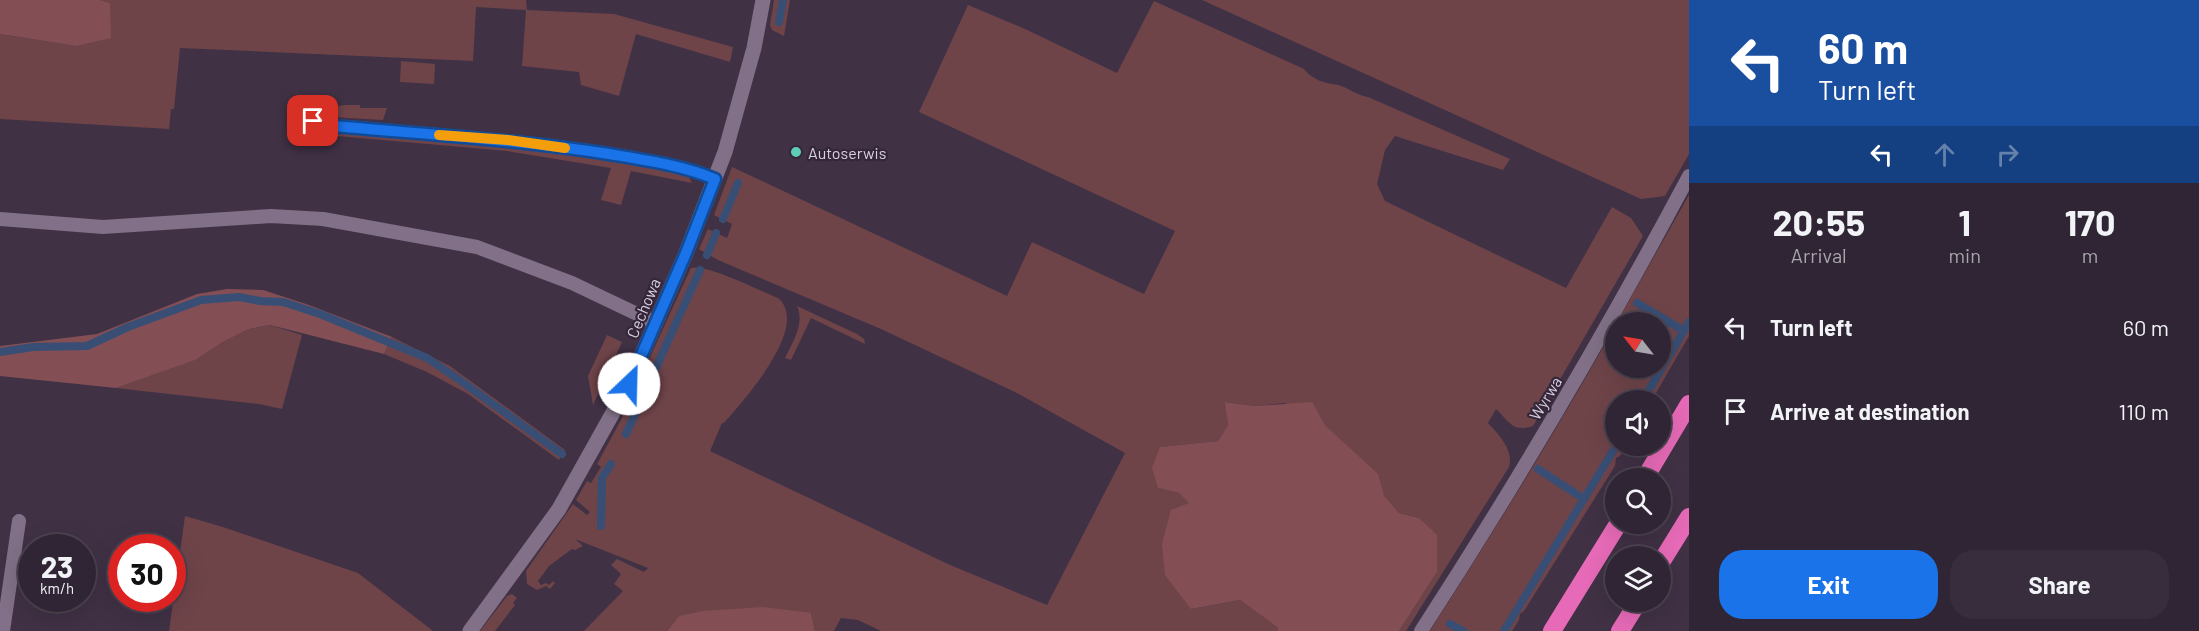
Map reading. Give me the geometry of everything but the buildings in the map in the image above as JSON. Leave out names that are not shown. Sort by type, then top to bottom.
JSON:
[{"type":"highway","points":[[1651,468],[1689,404]]},
{"type":"highway","points":[[1671,546],[1689,517]]},
{"type":"highway","points":[[1552,631],[1612,534]]},
{"type":"highway","points":[[1620,631],[1632,612]]},
{"type":"street","name":"Cechowa","points":[[470,631],[559,509],[629,384],[715,179],[754,48],[763,0]]},
{"type":"lane","points":[[313,121],[323,125],[508,140],[571,148],[645,160],[702,173],[715,179]]},
{"type":"lane","name":"Wyrwa","points":[[1421,631],[1464,564],[1624,297],[1689,176]]},
{"type":"lane","points":[[0,219],[103,227],[271,216],[323,219],[477,247],[572,283],[656,323]]},
{"type":"lane","points":[[3,631],[19,521]]},
{"type":"shaded area","points":[[0,0],[100,0],[110,3],[111,38],[76,46],[0,34]]},
{"type":"shaded area","points":[[100,0],[526,0],[527,10],[614,14],[733,47],[730,62],[636,34],[619,96],[581,85],[579,72],[522,66],[526,10],[476,7],[473,61],[180,48],[174,109],[171,109],[169,129],[0,119],[0,34],[76,46],[110,3]]},
{"type":"shaded area","points":[[774,0],[790,0],[784,36],[772,30],[770,25]]},
{"type":"shaded area","points":[[1202,0],[1689,0],[1689,154],[1665,196],[1641,199]]},
{"type":"shaded area","points":[[1154,1],[1304,69],[1319,80],[1342,86],[1510,159],[1503,170],[1395,136],[1385,150],[1377,184],[1385,201],[1566,288],[1612,207],[1631,218],[1643,236],[1533,426],[1515,427],[1496,409],[1488,423],[1507,449],[1509,467],[1406,631],[1399,631],[1437,572],[1419,518],[1399,513],[1383,496],[1377,474],[1326,426],[1319,414],[1284,403],[1255,406],[1226,402],[1228,425],[1218,441],[1161,447],[1158,488],[1179,493],[1190,503],[1191,609],[1240,600],[1278,628],[1278,631],[881,631],[858,620],[841,618],[834,631],[815,631],[811,613],[679,616],[667,631],[584,631],[623,591],[614,584],[621,574],[611,565],[617,559],[644,572],[648,568],[575,539],[583,546],[572,549],[549,566],[538,581],[541,585],[546,583],[549,585],[553,581],[555,583],[550,589],[546,586],[537,590],[527,584],[526,571],[573,504],[587,515],[590,512],[576,500],[587,481],[591,483],[601,467],[597,464],[621,420],[691,268],[698,268],[720,273],[778,298],[786,310],[786,326],[781,344],[759,381],[722,423],[710,451],[950,565],[1047,605],[1125,453],[1015,392],[881,329],[718,260],[699,249],[708,229],[727,238],[732,224],[714,215],[732,167],[1007,296],[1032,242],[1144,294],[1175,231],[919,112],[968,5],[1023,28],[1117,73]]},
{"type":"shaded area","points":[[401,61],[435,64],[434,84],[400,82]]},
{"type":"shaded area","points":[[360,105],[360,108],[387,108],[383,120],[331,117],[331,107]]},
{"type":"shaded area","points":[[304,129],[505,145],[644,165],[689,177],[692,183],[631,171],[621,205],[601,200],[611,168],[507,151],[304,133]]},
{"type":"shaded area","points":[[1689,195],[1689,336],[1671,367],[1671,312],[1623,312]]},
{"type":"shaded area","points":[[227,289],[263,290],[392,337],[384,354],[270,325],[249,329],[195,360],[116,388],[0,376],[0,346],[97,334],[197,294]]},
{"type":"shaded area","points":[[797,306],[857,334],[864,339],[865,344],[811,318],[791,360],[785,358],[799,326]]},
{"type":"shaded area","points":[[270,325],[302,335],[282,409],[259,404],[116,388],[194,360],[249,329]]},
{"type":"shaded area","points":[[607,335],[622,342],[593,405],[588,376]]},
{"type":"shaded area","points":[[392,337],[450,366],[565,450],[559,460],[468,394],[427,372],[384,354]]},
{"type":"shaded area","points":[[1605,344],[1605,378],[1665,378],[1658,390],[1605,390],[1605,456],[1620,456],[1616,458],[1614,468],[1605,468],[1605,482],[1520,614],[1512,631],[1430,631],[1525,480]]},
{"type":"shaded area","points":[[1225,402],[1255,406],[1312,402],[1326,426],[1378,474],[1384,496],[1399,513],[1419,518],[1437,535],[1437,572],[1399,631],[1278,631],[1278,628],[1240,600],[1191,609],[1165,575],[1162,544],[1171,510],[1189,503],[1179,493],[1158,488],[1152,468],[1160,447],[1218,441],[1228,425]]},
{"type":"shaded area","points":[[185,516],[358,573],[433,631],[169,631],[172,612],[186,612],[186,534],[182,534]]},
{"type":"shaded area","points":[[512,594],[517,598],[513,603],[515,605],[495,631],[480,631],[507,596]]},
{"type":"shaded area","points":[[763,607],[811,613],[815,631],[667,631],[679,616],[704,611]]},
{"type":"waterway","points":[[779,22],[783,0]]},
{"type":"waterway","points":[[723,219],[738,183]]},
{"type":"waterway","points":[[707,255],[716,233]]},
{"type":"waterway","points":[[626,434],[700,270]]},
{"type":"waterway","points":[[0,352],[33,347],[87,346],[128,327],[201,300],[239,297],[283,302],[320,314],[427,358],[562,454]]},
{"type":"waterway","points":[[1637,303],[1684,331]]},
{"type":"waterway","points":[[1649,390],[1689,322]]},
{"type":"waterway","points":[[1504,631],[1610,456]]},
{"type":"waterway","points":[[601,526],[602,478],[611,464]]},
{"type":"waterway","points":[[1538,469],[1584,499]]},
{"type":"waterway","points":[[1450,624],[1463,631]]},
{"type":"slow traffic","points":[[439,135],[508,140],[565,148]]},
{"type":"place","name":"Autoserwis","points":[[796,152]]},
{"type":"route","points":[[313,121],[323,125],[508,140],[581,150],[645,160],[702,173],[715,179],[686,253],[629,384]]}]
